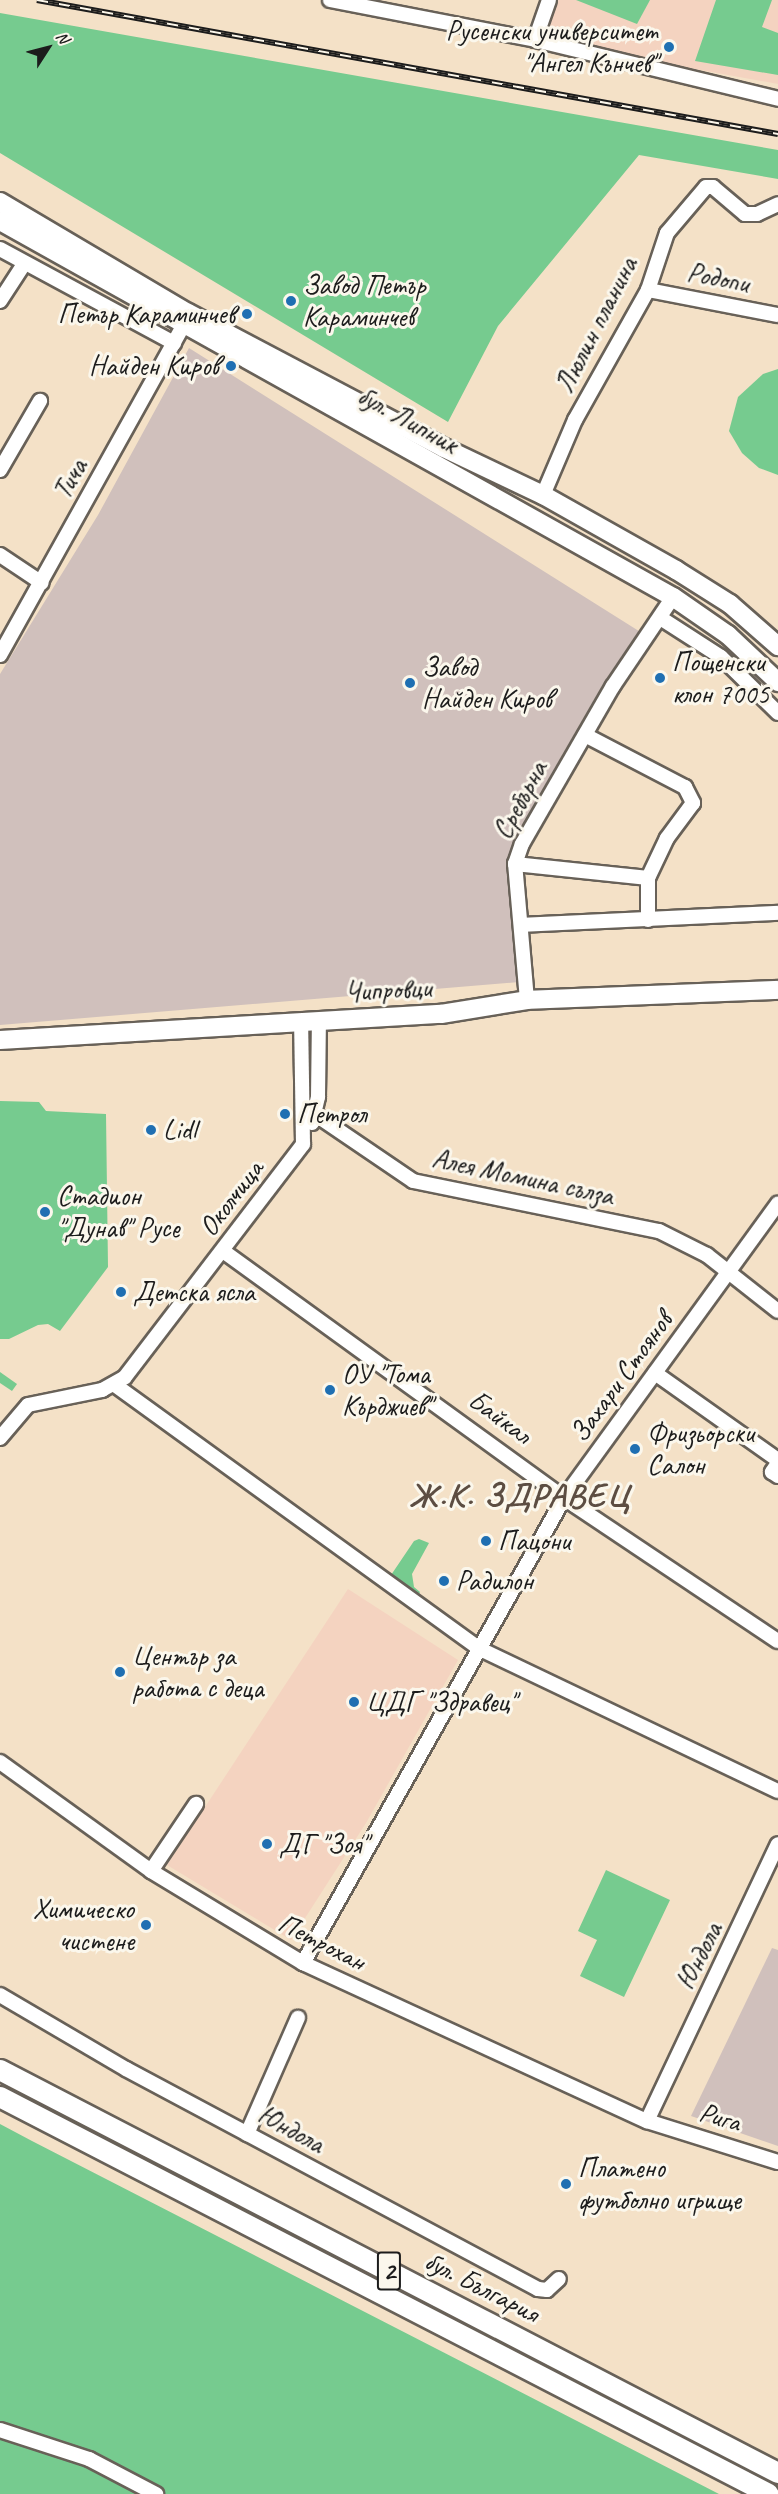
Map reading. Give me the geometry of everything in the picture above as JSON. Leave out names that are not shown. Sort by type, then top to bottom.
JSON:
[{"type":"highway","name":"бул. България","points":[[0,2070],[778,2473]]},
{"type":"highway","name":"бул. България","points":[[0,2097],[769,2494]]},
{"type":"main road","name":"бул. Липник","points":[[0,202],[188,313],[444,448],[543,495],[730,604],[778,646]]},
{"type":"main road","name":"бул. Липник","points":[[0,221],[183,326],[673,597],[728,635],[778,682]]},
{"type":"main road","name":"Чипровци","points":[[0,1040],[441,1014],[527,1000],[778,990]]},
{"type":"street","points":[[330,0],[536,40],[778,99]]},
{"type":"street","points":[[536,40],[549,0]]},
{"type":"street","name":"Люлин планина","points":[[543,495],[575,420],[648,290],[667,233],[706,187],[713,187],[745,214],[757,214],[778,204]]},
{"type":"street","points":[[0,249],[174,343]]},
{"type":"street","points":[[0,301],[24,264]]},
{"type":"street","name":"Родопи","points":[[648,290],[778,315]]},
{"type":"street","name":"Тича","points":[[0,655],[183,326]]},
{"type":"street","points":[[0,470],[40,401]]},
{"type":"street","points":[[0,555],[42,582]]},
{"type":"street","name":"Сребърна","points":[[527,1000],[515,864],[613,686],[662,619],[673,597]]},
{"type":"street","points":[[662,619],[721,657],[778,713]]},
{"type":"street","points":[[585,735],[685,787],[693,803],[667,838],[648,878],[648,920]]},
{"type":"street","points":[[515,864],[648,878]]},
{"type":"street","points":[[521,926],[778,913]]},
{"type":"street","points":[[316,1115],[319,1020]]},
{"type":"street","points":[[300,1021],[303,1144]]},
{"type":"street","name":"Околчица","points":[[115,1385],[139,1361],[224,1251],[303,1144],[316,1115]]},
{"type":"street","name":"Алея Момина сълза","points":[[316,1115],[413,1180],[659,1231],[707,1255],[778,1311]]},
{"type":"street","name":"Захари Стоянов","points":[[303,1963],[564,1498],[778,1203]]},
{"type":"street","name":"Байкал","points":[[224,1251],[564,1498],[778,1641]]},
{"type":"street","points":[[655,1374],[778,1462],[772,1472],[778,1476]]},
{"type":"street","points":[[0,1438],[28,1405],[115,1385],[478,1648],[778,1791]]},
{"type":"street","name":"Петрохан","points":[[0,1762],[151,1871],[303,1963],[647,2121]]},
{"type":"street","points":[[151,1871],[196,1804]]},
{"type":"street","name":"Юндола","points":[[647,2121],[778,1844]]},
{"type":"street","name":"Юндола","points":[[0,1995],[247,2134],[538,2289],[547,2290],[559,2279]]},
{"type":"street","points":[[247,2134],[298,2018]]},
{"type":"street","name":"Рига","points":[[647,2121],[778,2162]]},
{"type":"street","points":[[0,2430],[89,2459],[156,2494]]},
{"type":"shaded area","name":"Русенски университет \"Ангел Кънчев\"","points":[[549,0],[778,0],[778,84],[535,40]]},
{"type":"shaded area","points":[[189,348],[642,633],[518,835],[507,867],[519,982],[0,1025],[0,674],[98,515]]},
{"type":"shaded area","points":[[348,1589],[458,1660],[366,1823],[291,1940],[167,1865]]},
{"type":"shaded area","points":[[772,1948],[778,1950],[778,2146],[691,2116]]},
{"type":"green space","points":[[576,0],[650,0],[637,24]]},
{"type":"green space","points":[[716,0],[772,0],[762,27],[778,33],[778,75],[695,61]]},
{"type":"green space","points":[[0,13],[778,150],[778,179],[639,155],[498,326],[448,422],[0,153]]},
{"type":"green space","points":[[778,369],[778,475],[759,468],[742,453],[729,431],[738,397],[763,374]]},
{"type":"green space","name":"Стадион \"Дунав\" Русе","points":[[0,1101],[39,1102],[46,1111],[106,1114],[108,1267],[60,1331],[48,1324],[38,1325],[9,1339],[0,1339]]},
{"type":"green space","points":[[0,1372],[17,1384],[12,1391],[0,1383]]},
{"type":"green space","points":[[419,1539],[429,1543],[412,1574],[414,1587],[420,1592],[415,1601],[387,1581],[414,1541]]},
{"type":"green space","points":[[606,1870],[670,1900],[624,1997],[580,1976],[597,1940],[578,1931]]},
{"type":"green space","points":[[0,2124],[32,2141],[719,2494],[0,2494]]},
{"type":"railway","points":[[37,0],[778,134]]},
{"type":"place","name":"Русенски университет \"Ангел Кънчев\"","points":[[669,47]]},
{"type":"place","name":"Завод Петър Караминчев","points":[[291,301]]},
{"type":"place","name":"Петър Караминчев","points":[[247,314]]},
{"type":"place","name":"Найден Киров","points":[[231,366]]},
{"type":"place","name":"Пощенски клон 7005","points":[[660,678]]},
{"type":"place","name":"Завод Найден Киров","points":[[410,683]]},
{"type":"place","name":"Петрол","points":[[285,1114]]},
{"type":"place","name":"Lidl","points":[[151,1130]]},
{"type":"place","name":"Стадион \"Дунав\" Русе","points":[[45,1212]]},
{"type":"place","name":"Детска ясла","points":[[121,1292]]},
{"type":"place","name":"ОУ \"Тома Кърджиев\"","points":[[330,1390]]},
{"type":"place","name":"Фризьорски Салон","points":[[635,1449]]},
{"type":"place","name":"Пацони","points":[[486,1541]]},
{"type":"place","name":"Радилон","points":[[444,1581]]},
{"type":"place","name":"Център за работа с деца","points":[[120,1672]]},
{"type":"place","name":"ЦДГ \"Здравец\"","points":[[354,1702]]},
{"type":"place","name":"ДГ \"Зоя\"","points":[[267,1844]]},
{"type":"place","name":"Химическо чистене","points":[[146,1925]]},
{"type":"place","name":"Платено футболно игрище","points":[[566,2184]]},
{"type":"district","name":"Ж.К. ЗДРАВЕЦ","points":[[520,1495]]}]
